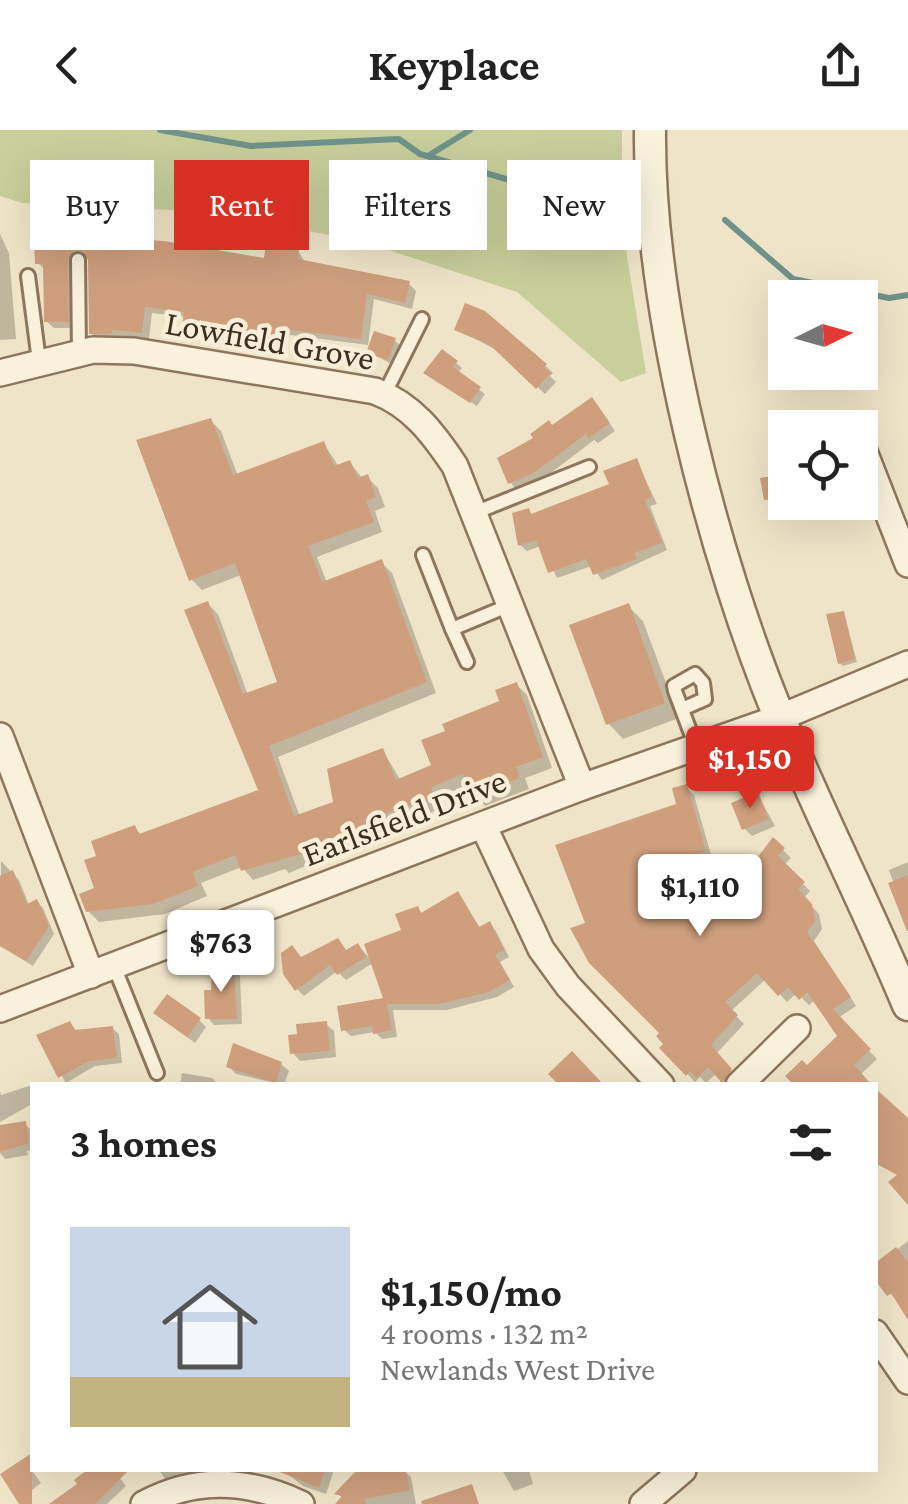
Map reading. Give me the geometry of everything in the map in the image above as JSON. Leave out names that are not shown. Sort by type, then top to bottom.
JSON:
[{"type":"street","points":[[650,130],[661,277],[693,438],[740,608],[780,718],[908,1005]]},
{"type":"street","name":"Lowfield Grove","points":[[0,373],[78,353],[134,351],[384,395],[430,428],[455,466],[582,787]]},
{"type":"street","points":[[878,487],[908,564]]},
{"type":"street","name":"Earlsfield Drive","points":[[0,1009],[582,787],[780,718],[908,664]]},
{"type":"street","points":[[0,736],[102,970]]},
{"type":"street","points":[[483,825],[541,949],[568,986],[658,1082]]},
{"type":"street","points":[[742,1082],[797,1028]]},
{"type":"street","points":[[878,1337],[908,1381]]},
{"type":"street","points":[[643,1504],[681,1472]]},
{"type":"street","points":[[144,1504],[176,1488],[208,1481],[251,1487],[301,1504]]},
{"type":"lane","points":[[78,260],[78,353]]},
{"type":"lane","points":[[28,276],[39,361]]},
{"type":"lane","points":[[384,395],[422,319]]},
{"type":"lane","points":[[474,513],[590,466]]},
{"type":"lane","points":[[423,555],[468,662]]},
{"type":"lane","points":[[452,629],[510,605]]},
{"type":"lane","points":[[682,709],[696,747]]},
{"type":"lane","points":[[102,970],[157,1073]]},
{"type":"green space","points":[[0,130],[622,130],[622,160],[507,160],[507,250],[626,250],[646,373],[621,382],[517,292],[389,250],[487,250],[487,160],[329,160],[329,235],[309,231],[309,160],[174,160],[174,210],[154,209],[154,160],[30,160],[30,203],[0,196]]},
{"type":"building","points":[[154,240],[174,243],[174,250],[217,250],[264,258],[265,250],[299,250],[298,259],[410,281],[405,303],[367,294],[361,339],[276,328],[275,338],[234,335],[182,327],[184,312],[145,307],[142,333],[112,330],[112,334],[89,334],[88,260],[82,251],[74,251],[68,259],[69,322],[44,322],[43,264],[35,264],[34,250],[154,250]]},
{"type":"building","points":[[465,303],[485,311],[547,364],[544,367],[551,373],[536,389],[490,345],[454,330]]},
{"type":"building","points":[[374,331],[396,338],[388,360],[366,353]]},
{"type":"building","points":[[442,349],[458,361],[453,367],[481,387],[470,403],[423,373]]},
{"type":"building","points":[[592,397],[610,423],[589,438],[586,434],[535,472],[508,484],[497,458],[533,438],[530,434],[549,420],[552,425]]},
{"type":"building","points":[[211,418],[233,475],[324,441],[334,466],[350,460],[358,478],[368,474],[376,497],[366,501],[374,522],[308,546],[322,582],[382,559],[427,682],[269,746],[294,816],[333,802],[327,769],[383,748],[396,780],[431,765],[421,740],[445,731],[442,724],[499,701],[495,690],[517,682],[543,757],[516,767],[520,778],[472,797],[463,774],[431,787],[435,797],[372,818],[374,822],[301,854],[241,871],[235,855],[193,872],[198,886],[153,904],[86,912],[79,894],[94,888],[84,860],[96,856],[91,841],[135,825],[139,834],[258,790],[184,610],[208,601],[243,694],[277,682],[235,563],[189,581],[136,440]]},
{"type":"building","points":[[637,458],[652,497],[645,500],[662,543],[634,553],[637,559],[593,575],[586,559],[548,573],[536,540],[518,546],[512,513],[529,508],[531,514],[609,484],[603,471]]},
{"type":"building","points":[[768,477],[768,499],[764,500],[760,478]]},
{"type":"building","points":[[629,603],[665,703],[606,725],[569,625]]},
{"type":"building","points":[[844,611],[855,659],[838,664],[826,614]]},
{"type":"building","points":[[687,784],[706,851],[698,853],[716,890],[758,882],[747,871],[773,837],[785,848],[778,856],[805,882],[798,889],[812,904],[815,921],[807,932],[851,997],[833,1009],[871,1049],[854,1065],[869,1082],[791,1082],[785,1076],[802,1060],[807,1065],[837,1036],[807,992],[799,1000],[788,987],[778,996],[757,973],[725,1002],[738,1015],[711,1045],[732,1069],[723,1082],[708,1067],[697,1078],[690,1071],[686,1076],[659,1048],[663,1044],[656,1036],[659,1033],[589,963],[570,928],[585,923],[555,845],[676,804],[672,788]]},
{"type":"building","points":[[758,792],[769,819],[742,830],[731,803]]},
{"type":"building","points":[[13,870],[27,904],[37,899],[49,926],[26,961],[0,946],[0,876]]},
{"type":"building","points":[[908,875],[908,931],[907,931],[888,883]]},
{"type":"building","points":[[458,891],[479,927],[490,921],[504,950],[495,955],[510,980],[489,992],[439,1004],[387,1004],[392,1030],[373,1034],[372,1026],[341,1031],[337,1006],[383,998],[364,944],[401,930],[395,914],[418,906],[421,913]]},
{"type":"building","points":[[338,938],[346,950],[358,943],[366,957],[337,975],[330,965],[295,991],[283,974],[281,953],[292,945],[301,957]]},
{"type":"building","points":[[212,967],[234,967],[237,1019],[205,1019],[204,990],[211,990]]},
{"type":"building","points":[[167,994],[201,1018],[187,1037],[153,1013]]},
{"type":"building","points":[[70,1021],[75,1030],[113,1026],[117,1058],[89,1061],[58,1078],[36,1035]]},
{"type":"building","points":[[327,1021],[330,1051],[290,1054],[288,1035],[297,1034],[296,1024]]},
{"type":"building","points":[[233,1043],[282,1062],[276,1082],[226,1067]]},
{"type":"building","points":[[572,1051],[601,1082],[556,1082],[548,1074]]},
{"type":"building","points":[[878,1091],[908,1118],[908,1205],[888,1182],[897,1175],[878,1165]]},
{"type":"building","points":[[26,1121],[29,1143],[0,1152],[0,1125]]},
{"type":"building","points":[[896,1247],[908,1262],[908,1320],[891,1293],[887,1296],[878,1284],[878,1261]]},
{"type":"building","points":[[30,1454],[32,1504],[19,1504],[0,1474]]},
{"type":"building","points":[[84,1472],[127,1472],[95,1504],[49,1504],[77,1484],[74,1480]]},
{"type":"building","points":[[280,1472],[324,1472],[319,1488]]},
{"type":"building","points":[[355,1472],[406,1472],[410,1490],[364,1499],[367,1504],[335,1504],[342,1496],[334,1494]]},
{"type":"building","points":[[472,1484],[479,1504],[422,1504],[421,1501]]},
{"type":"waterway","points":[[160,130],[251,146],[399,139],[420,154],[507,179]]},
{"type":"waterway","points":[[431,154],[470,130]]},
{"type":"waterway","points":[[725,220],[793,279],[889,298],[908,295]]}]
